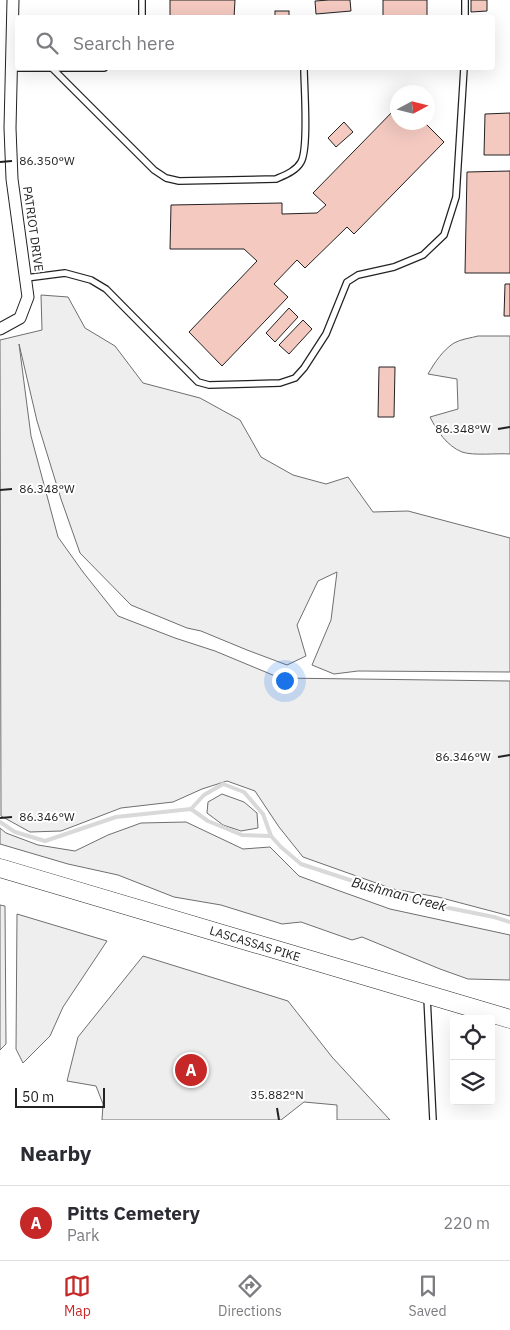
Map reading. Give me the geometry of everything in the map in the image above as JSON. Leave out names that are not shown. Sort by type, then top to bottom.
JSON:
[{"type":"main road","name":"LASCASSAS PIKE","points":[[0,868],[510,1019]]},
{"type":"street","name":"PATRIOT DRIVE","points":[[0,329],[20,318],[28,297],[5,128],[12,68],[13,0]]},
{"type":"lane","points":[[142,0],[142,15]]},
{"type":"lane","points":[[465,0],[465,15]]},
{"type":"lane","points":[[54,70],[154,170],[166,178],[179,181],[276,179],[286,175],[295,168],[302,161],[306,146],[304,70]]},
{"type":"lane","points":[[26,278],[65,273],[91,280],[106,289],[198,382],[209,385],[280,383],[295,378],[304,368],[326,334],[347,282],[358,275],[394,267],[424,255],[444,235],[456,197],[464,70]]},
{"type":"lane","points":[[427,995],[433,1120]]},
{"type":"shaded area","points":[[41,295],[68,297],[85,328],[115,346],[143,383],[200,398],[240,420],[261,457],[293,475],[326,484],[348,477],[373,512],[408,511],[510,538],[510,672],[358,671],[334,674],[312,665],[331,620],[337,572],[318,581],[297,625],[306,656],[287,665],[201,631],[187,628],[131,605],[80,553],[37,421],[19,344],[31,436],[58,537],[118,616],[215,651],[280,678],[510,681],[510,916],[438,897],[393,889],[303,857],[279,827],[255,791],[227,781],[202,789],[173,802],[121,808],[61,831],[30,832],[1,816],[0,340],[42,330]]},
{"type":"shaded area","points":[[478,336],[510,336],[510,454],[462,452],[443,438],[430,417],[458,409],[457,379],[428,374],[446,349],[460,340]]},
{"type":"shaded area","points":[[222,794],[244,802],[257,813],[258,828],[241,831],[223,825],[207,813],[208,802]]},
{"type":"shaded area","points":[[186,822],[243,849],[270,847],[299,876],[390,909],[510,935],[510,980],[468,979],[362,937],[352,940],[301,922],[282,924],[221,905],[174,897],[118,875],[68,864],[0,844],[0,828],[6,833],[38,845],[75,851],[108,835],[141,823]]},
{"type":"shaded area","points":[[0,905],[5,906],[6,1044],[0,1050]]},
{"type":"shaded area","points":[[17,914],[107,941],[63,1007],[50,1036],[23,1063],[16,1049]]},
{"type":"shaded area","points":[[143,956],[288,1001],[332,1057],[390,1120],[337,1120],[337,1105],[304,1102],[281,1120],[102,1120],[103,1104],[96,1086],[67,1081],[78,1037]]},
{"type":"building","points":[[170,0],[235,0],[234,15],[170,15]]},
{"type":"building","points":[[350,0],[351,11],[316,14],[315,1]]},
{"type":"building","points":[[383,0],[427,0],[427,15],[383,15]]},
{"type":"building","points":[[471,0],[487,0],[487,11],[471,12]]},
{"type":"building","points":[[275,11],[289,11],[289,15],[275,15]]},
{"type":"building","points":[[510,113],[510,155],[484,155],[485,114]]},
{"type":"building","points":[[390,114],[390,130],[432,130],[444,142],[354,234],[347,227],[305,268],[297,260],[274,284],[288,297],[222,366],[189,332],[257,261],[244,249],[170,249],[171,205],[282,203],[282,214],[317,213],[326,205],[313,193]]},
{"type":"building","points":[[344,122],[353,132],[336,147],[328,138]]},
{"type":"building","points":[[510,171],[510,273],[465,273],[467,172]]},
{"type":"building","points":[[505,284],[510,284],[510,316],[504,316]]},
{"type":"building","points":[[289,308],[298,317],[275,342],[266,333]]},
{"type":"building","points":[[303,320],[312,329],[289,354],[279,345]]},
{"type":"building","points":[[379,367],[395,367],[394,417],[378,417]]},
{"type":"waterway","name":"Bushman Creek","points":[[191,809],[204,795],[223,784],[244,792],[263,814],[271,836]]},
{"type":"waterway","name":"Bushman Creek","points":[[0,822],[15,832],[45,841],[116,817],[191,809],[208,821],[242,835],[271,836],[301,864],[356,882],[382,893],[510,922]]},
{"type":"place","name":"Pitts Cemetery","points":[[191,1070]]}]
